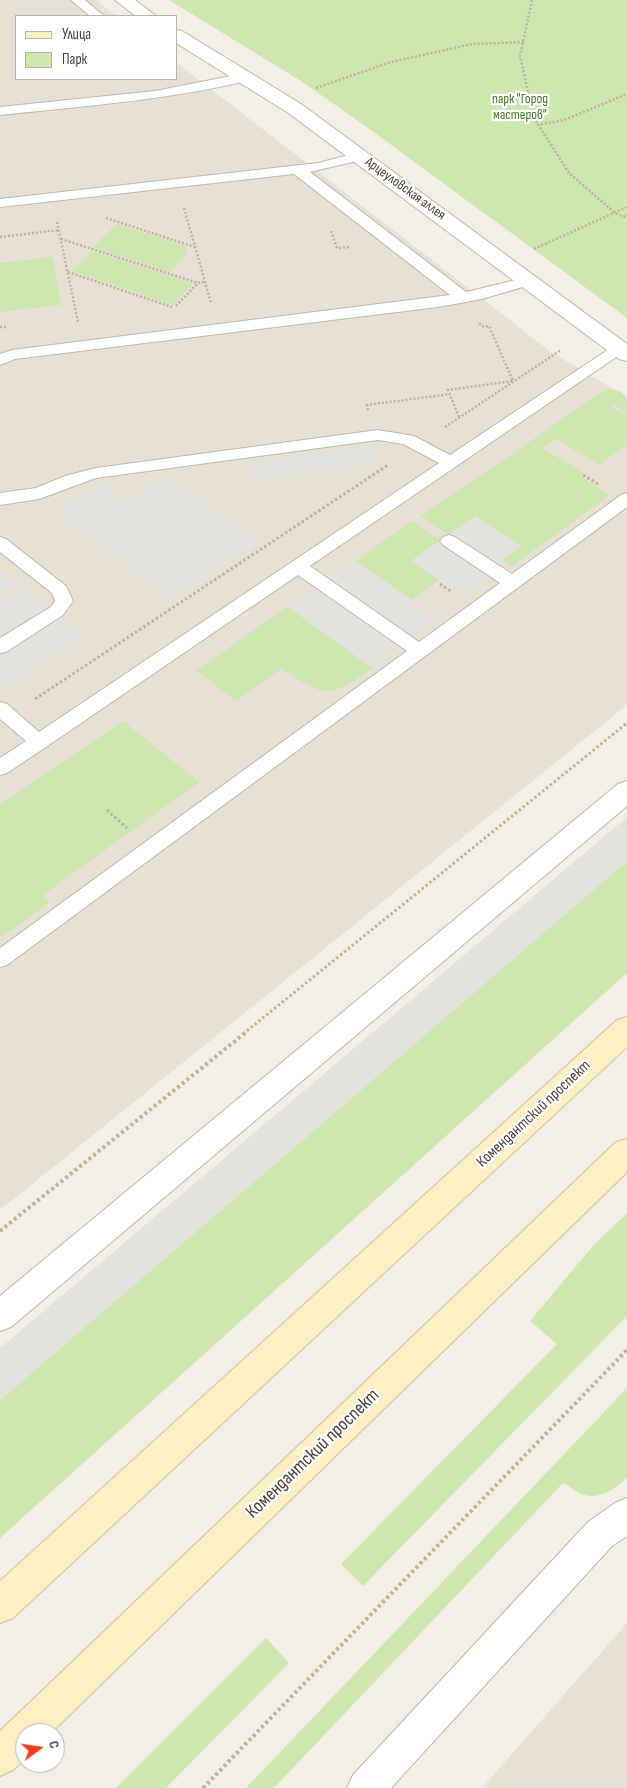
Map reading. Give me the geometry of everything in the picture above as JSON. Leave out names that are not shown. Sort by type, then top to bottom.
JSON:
[{"type":"street","points":[[124,0],[146,15]]},
{"type":"street","name":"Арцеуловская аллея","points":[[178,36],[294,108],[624,351]]},
{"type":"street","points":[[0,1316],[627,791]]},
{"type":"street","name":"Комендантский проспект","points":[[0,1605],[627,1029]]},
{"type":"street","name":"Комендантский проспект","points":[[0,1757],[627,1152]]},
{"type":"street","points":[[366,1788],[600,1534],[627,1515]]},
{"type":"lane","points":[[77,0],[97,15]]},
{"type":"lane","points":[[0,111],[193,90],[246,77]]},
{"type":"lane","points":[[178,79],[193,90]]},
{"type":"lane","points":[[0,203],[52,199],[297,169],[340,162],[360,156]]},
{"type":"lane","points":[[297,169],[455,299]]},
{"type":"lane","points":[[0,360],[12,355],[218,325],[455,299],[528,281]]},
{"type":"lane","points":[[0,768],[451,463],[624,351]]},
{"type":"lane","points":[[0,498],[39,494],[71,480],[96,473],[378,435],[400,436],[420,443],[451,463]]},
{"type":"lane","points":[[0,959],[627,499]]},
{"type":"lane","points":[[449,540],[513,583]]},
{"type":"lane","points":[[0,647],[57,611],[64,601],[60,590],[3,550]]},
{"type":"lane","points":[[298,566],[420,652]]},
{"type":"lane","points":[[4,713],[39,742]]},
{"type":"path","points":[[532,0],[520,56],[537,125],[569,173],[614,213],[627,218]]},
{"type":"path","points":[[313,89],[391,62],[472,44],[524,42]]},
{"type":"path","points":[[537,125],[564,120],[627,94]]},
{"type":"path","points":[[177,183],[218,325]]},
{"type":"path","points":[[52,199],[196,247]]},
{"type":"path","points":[[52,199],[83,346]]},
{"type":"path","points":[[504,263],[627,207]]},
{"type":"path","points":[[0,237],[59,230]]},
{"type":"path","points":[[61,238],[198,283],[205,282]]},
{"type":"path","points":[[68,272],[175,308],[218,325]]},
{"type":"path","points":[[175,308],[198,283]]},
{"type":"path","points":[[455,299],[484,327],[489,326],[513,381]]},
{"type":"path","points":[[4,713],[561,350]]},
{"type":"path","points":[[459,417],[448,390],[513,381]]},
{"type":"path","points":[[378,435],[367,405],[450,394]]},
{"type":"path","points":[[0,1231],[627,722]]},
{"type":"path","points":[[203,1788],[627,1350]]},
{"type":"shaded area","points":[[0,0],[96,0],[116,15],[15,15],[15,80],[178,80],[178,64],[551,352],[627,397],[627,705],[0,1210]]},
{"type":"shaded area","points":[[376,445],[382,462],[252,479],[247,462]]},
{"type":"shaded area","points":[[166,476],[259,541],[173,599],[55,511],[101,483],[126,501]]},
{"type":"shaded area","points":[[475,516],[521,546],[502,560],[508,565],[464,596],[411,561]]},
{"type":"shaded area","points":[[355,561],[436,617],[368,665],[288,607]]},
{"type":"shaded area","points":[[0,569],[19,584],[0,596]]},
{"type":"shaded area","points":[[25,589],[84,636],[9,685],[0,677],[0,605]]},
{"type":"shaded area","points":[[627,817],[627,861],[0,1400],[0,1348]]},
{"type":"shaded area","points":[[627,1623],[627,1788],[482,1788]]},
{"type":"green space","name":"парк \"Город мастеров\"","points":[[169,0],[627,0],[627,318],[301,81]]},
{"type":"green space","points":[[117,224],[186,246],[187,253],[170,272],[93,247]]},
{"type":"green space","points":[[92,251],[193,284],[173,305],[72,271]]},
{"type":"green space","points":[[52,257],[61,305],[0,312],[0,263]]},
{"type":"green space","points":[[608,388],[619,391],[627,397],[627,413],[614,404],[610,406],[627,416],[627,445],[599,465],[557,439],[543,448],[583,473],[580,476],[610,495],[511,567],[501,560],[520,546],[475,516],[449,535],[421,516]]},
{"type":"green space","points":[[413,521],[441,540],[412,561],[439,580],[412,600],[355,561]]},
{"type":"green space","points":[[288,607],[373,668],[346,686],[327,691],[318,690],[308,685],[282,668],[235,701],[196,670]]},
{"type":"green space","points":[[123,721],[199,782],[43,895],[50,902],[2,937],[0,935],[0,805]]},
{"type":"green space","points":[[627,861],[627,973],[0,1538],[0,1400]]},
{"type":"green space","points":[[627,1213],[627,1316],[363,1586],[341,1564],[557,1344],[530,1321],[592,1247]]},
{"type":"green space","points":[[627,1388],[627,1477],[613,1489],[596,1496],[581,1494],[563,1483],[274,1788],[246,1788]]},
{"type":"green space","points":[[266,1638],[289,1663],[166,1788],[116,1788]]}]
